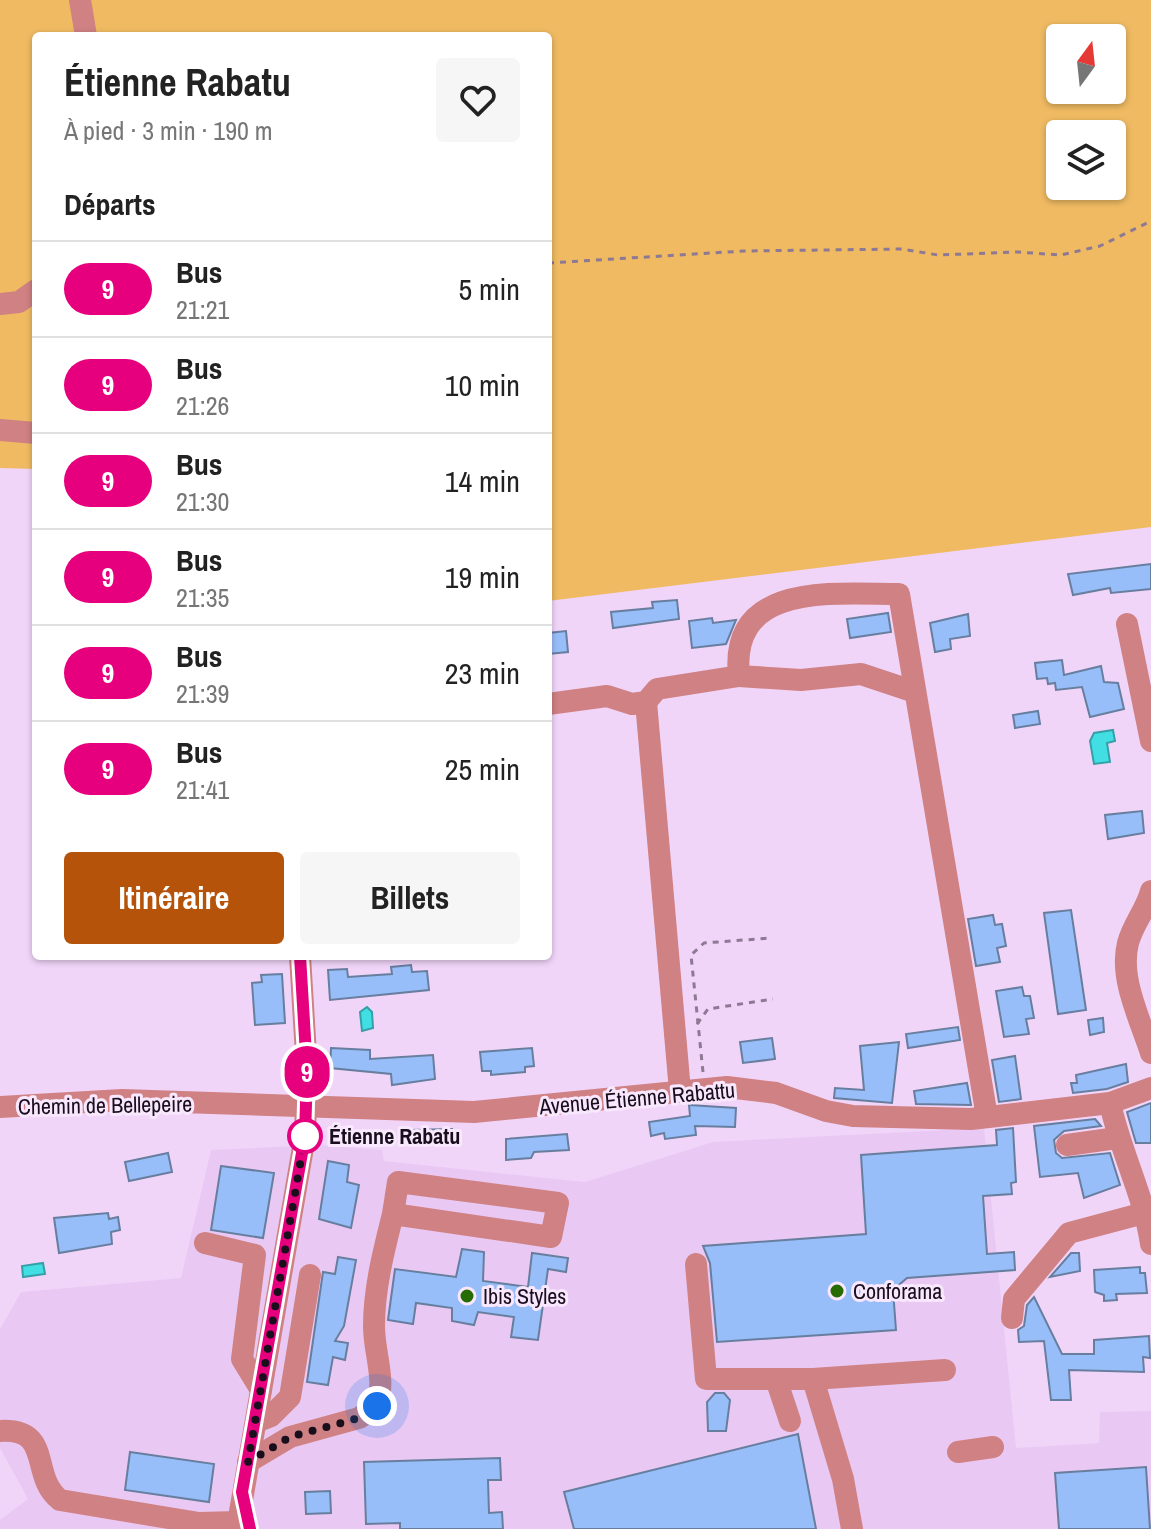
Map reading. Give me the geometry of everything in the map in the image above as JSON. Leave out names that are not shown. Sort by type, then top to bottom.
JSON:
[{"type":"street","points":[[80,0],[85,32]]},
{"type":"street","points":[[0,304],[19,302],[32,293]]},
{"type":"street","points":[[0,430],[32,433]]},
{"type":"street","points":[[739,676],[740,644],[754,616],[786,600],[832,594],[899,594],[987,1117]]},
{"type":"street","points":[[1127,624],[1151,741]]},
{"type":"street","points":[[552,703],[607,696],[632,704],[646,702],[657,689],[739,676],[801,680],[861,674],[915,692]]},
{"type":"street","points":[[646,702],[680,1091]]},
{"type":"street","points":[[1151,891],[1131,933],[1125,957],[1129,985],[1151,1053]]},
{"type":"street","points":[[0,1431],[18,1430],[33,1440],[48,1487],[60,1500],[242,1527],[242,1492],[307,1109],[300,960]]},
{"type":"street","name":"Avenue Étienne Rabattu","points":[[307,1109],[474,1112],[705,1087],[754,1089],[853,1116],[987,1117],[1110,1103],[1151,1088]]},
{"type":"street","name":"Chemin de Bellepeire","points":[[0,1107],[122,1100],[307,1109]]},
{"type":"street","points":[[1110,1103],[1117,1138],[1149,1212],[1151,1244]]},
{"type":"street","points":[[1067,1145],[1117,1138]]},
{"type":"street","points":[[248,1462],[290,1437],[359,1418],[377,1406],[382,1383],[374,1327],[381,1265],[398,1182],[558,1203],[551,1237],[393,1214]]},
{"type":"street","points":[[1012,1318],[1014,1299],[1069,1233],[1149,1212]]},
{"type":"street","points":[[205,1243],[255,1255],[242,1359],[261,1390]]},
{"type":"street","points":[[696,1264],[706,1379],[813,1379],[945,1370]]},
{"type":"street","points":[[256,1422],[271,1416],[290,1397],[310,1275]]},
{"type":"street","points":[[776,1379],[790,1421]]},
{"type":"street","points":[[813,1379],[843,1479],[852,1529]]},
{"type":"street","points":[[958,1452],[993,1447]]},
{"type":"path","points":[[552,263],[744,251],[902,249],[938,255],[1018,252],[1061,255],[1100,246],[1151,221]]},
{"type":"path","points":[[705,1087],[691,955],[704,943],[771,938]]},
{"type":"path","points":[[697,1024],[708,1009],[773,999]]},
{"type":"shaded area","points":[[0,0],[1151,0],[1151,527],[552,601],[552,32],[32,32],[32,469],[0,468]]},
{"type":"shaded area","points":[[1113,730],[1115,741],[1107,743],[1110,762],[1094,764],[1090,741],[1094,733]]},
{"type":"shaded area","points":[[367,1007],[372,1012],[373,1028],[362,1031],[360,1012]]},
{"type":"shaded area","points":[[984,1128],[1016,1448],[1099,1443],[1100,1412],[1151,1411],[1151,1529],[0,1529],[0,1520],[28,1499],[0,1448],[0,1329],[21,1292],[181,1278],[211,1150],[320,1145],[382,1150],[384,1161],[585,1182],[713,1142]]},
{"type":"shaded area","points":[[43,1263],[45,1274],[23,1277],[22,1266]]},
{"type":"building","points":[[1151,564],[1151,589],[1111,593],[1110,588],[1073,595],[1068,574]]},
{"type":"building","points":[[677,600],[679,619],[613,628],[611,612],[653,608],[652,602]]},
{"type":"building","points":[[888,613],[891,632],[850,638],[847,619]]},
{"type":"building","points":[[968,614],[970,636],[950,639],[951,649],[935,652],[930,623]]},
{"type":"building","points":[[712,618],[713,623],[736,620],[726,644],[692,648],[689,621]]},
{"type":"building","points":[[566,631],[568,652],[552,654],[552,633]]},
{"type":"building","points":[[1062,660],[1064,675],[1101,666],[1104,682],[1118,683],[1124,709],[1090,717],[1082,687],[1056,690],[1055,683],[1048,684],[1047,678],[1037,679],[1035,663]]},
{"type":"building","points":[[1038,711],[1040,724],[1015,728],[1013,715]]},
{"type":"building","points":[[1142,811],[1144,833],[1108,839],[1105,815]]},
{"type":"building","points":[[1071,910],[1086,1010],[1058,1014],[1044,913]]},
{"type":"building","points":[[993,915],[995,925],[1002,924],[1006,946],[997,948],[1000,962],[976,966],[968,919]]},
{"type":"building","points":[[411,965],[412,972],[427,971],[429,990],[330,1000],[328,970],[347,969],[348,977],[392,974],[391,967]]},
{"type":"building","points":[[282,974],[285,1023],[255,1025],[252,983],[262,982],[261,975]]},
{"type":"building","points":[[1022,987],[1024,996],[1030,996],[1034,1018],[1026,1019],[1029,1034],[1004,1037],[996,991]]},
{"type":"building","points":[[1103,1018],[1104,1032],[1090,1035],[1088,1020]]},
{"type":"building","points":[[958,1027],[960,1040],[908,1048],[906,1034]]},
{"type":"building","points":[[772,1038],[775,1059],[743,1063],[740,1042]]},
{"type":"building","points":[[899,1042],[892,1103],[834,1098],[835,1088],[864,1090],[860,1046]]},
{"type":"building","points":[[331,1048],[370,1050],[370,1059],[433,1055],[435,1079],[392,1085],[391,1074],[330,1068]]},
{"type":"building","points":[[532,1048],[534,1066],[525,1067],[525,1072],[491,1075],[491,1071],[482,1071],[480,1052]]},
{"type":"building","points":[[1015,1056],[1021,1099],[999,1102],[992,1060]]},
{"type":"building","points":[[1126,1064],[1128,1082],[1107,1089],[1073,1093],[1071,1083],[1077,1083],[1076,1075]]},
{"type":"building","points":[[967,1083],[971,1105],[916,1104],[914,1091]]},
{"type":"building","points":[[1151,1103],[1151,1143],[1136,1143],[1127,1112]]},
{"type":"building","points":[[689,1105],[736,1108],[735,1127],[695,1126],[696,1135],[665,1139],[664,1133],[651,1136],[649,1122],[690,1116]]},
{"type":"building","points":[[1095,1119],[1101,1126],[1064,1131],[1054,1140],[1056,1153],[1062,1158],[1110,1153],[1120,1185],[1084,1198],[1078,1173],[1040,1177],[1034,1126]]},
{"type":"building","points":[[1013,1128],[1016,1182],[1011,1183],[1012,1194],[983,1196],[987,1254],[1014,1252],[1015,1270],[907,1278],[893,1290],[896,1330],[717,1342],[710,1263],[703,1246],[866,1234],[861,1155],[997,1145],[996,1130]]},
{"type":"building","points":[[452,1129],[454,1142],[412,1141],[412,1130]]},
{"type":"building","points":[[567,1134],[569,1150],[534,1152],[531,1158],[506,1160],[506,1139]]},
{"type":"building","points":[[168,1153],[172,1172],[129,1181],[125,1162]]},
{"type":"building","points":[[328,1161],[349,1165],[347,1182],[359,1185],[351,1228],[319,1219]]},
{"type":"building","points":[[221,1166],[274,1173],[263,1238],[211,1230]]},
{"type":"building","points":[[108,1213],[109,1219],[118,1217],[120,1230],[111,1232],[112,1244],[59,1253],[54,1218]]},
{"type":"building","name":"Ibis Styles","points":[[462,1249],[484,1252],[483,1281],[528,1287],[532,1253],[568,1258],[566,1272],[548,1269],[538,1340],[511,1337],[514,1317],[478,1312],[474,1325],[452,1321],[452,1308],[416,1303],[413,1324],[388,1320],[395,1269],[456,1277]]},
{"type":"building","points":[[1071,1253],[1079,1253],[1080,1271],[1050,1277]]},
{"type":"building","points":[[338,1257],[356,1260],[344,1326],[335,1341],[348,1343],[345,1360],[333,1357],[328,1385],[307,1382],[323,1272],[335,1274]]},
{"type":"building","points":[[1140,1267],[1140,1273],[1145,1273],[1147,1293],[1116,1294],[1117,1300],[1104,1301],[1104,1295],[1095,1292],[1094,1270]]},
{"type":"building","points":[[1034,1297],[1062,1354],[1094,1354],[1094,1340],[1149,1336],[1150,1358],[1143,1357],[1144,1372],[1069,1370],[1071,1400],[1051,1400],[1044,1341],[1019,1342],[1018,1330],[1024,1326],[1027,1305]]},
{"type":"building","points":[[715,1393],[724,1393],[730,1400],[726,1431],[708,1431],[707,1402]]},
{"type":"building","points":[[798,1434],[816,1529],[574,1529],[564,1492]]},
{"type":"building","points":[[130,1452],[214,1464],[209,1502],[125,1490]]},
{"type":"building","points":[[500,1458],[501,1480],[488,1480],[489,1513],[502,1512],[503,1529],[400,1529],[400,1523],[366,1524],[364,1462]]},
{"type":"building","points":[[1146,1467],[1150,1529],[1059,1529],[1055,1473]]},
{"type":"building","points":[[330,1491],[331,1513],[306,1514],[305,1492]]},
{"type":"bus line","name":"9","points":[[250,1529],[242,1492],[305,1136],[307,1071],[300,960]]},
{"type":"place","name":"Étienne Rabatu","points":[[305,1136]]},
{"type":"place","name":"Conforama","points":[[837,1291]]},
{"type":"place","name":"Ibis Styles","points":[[467,1296]]},
{"type":"route","points":[[305,1136],[248,1462],[290,1437],[359,1418],[377,1406]]}]
